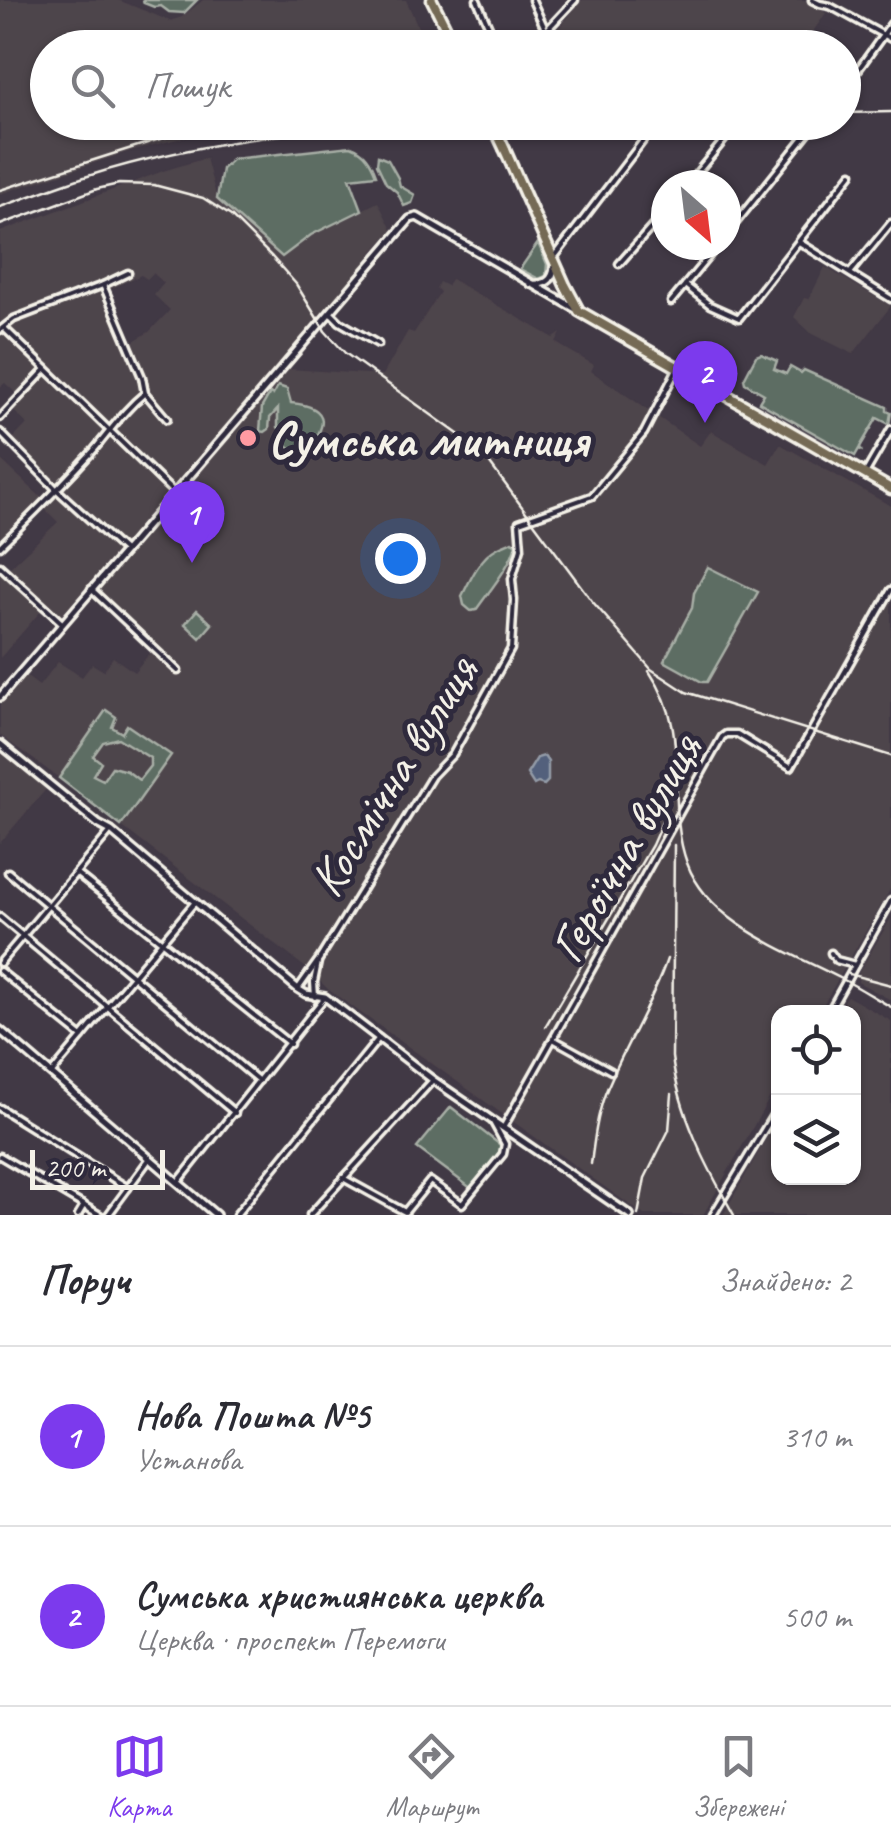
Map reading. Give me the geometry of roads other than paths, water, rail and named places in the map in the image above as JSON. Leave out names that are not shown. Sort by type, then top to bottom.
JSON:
[{"type":"main road","points":[[432,0],[447,30]]},
{"type":"main road","points":[[500,140],[579,310],[891,489]]},
{"type":"street","points":[[478,0],[489,27]]},
{"type":"street","points":[[532,0],[546,30]]},
{"type":"street","points":[[547,30],[575,0]]},
{"type":"street","points":[[812,0],[832,3],[891,39]]},
{"type":"street","points":[[861,66],[891,24]]},
{"type":"street","points":[[530,284],[543,284],[553,276],[553,259],[643,140]]},
{"type":"street","points":[[700,170],[725,140]]},
{"type":"street","points":[[741,216],[802,140]]},
{"type":"street","points":[[685,286],[710,305],[739,318],[852,173]]},
{"type":"street","points":[[0,698],[410,219],[417,217],[579,310]]},
{"type":"street","points":[[850,273],[891,222]]},
{"type":"street","points":[[619,264],[651,228]]},
{"type":"street","points":[[800,242],[891,299]]},
{"type":"street","points":[[671,302],[706,260]]},
{"type":"street","points":[[128,273],[14,319],[2,329],[174,494]]},
{"type":"street","points":[[102,285],[142,377],[145,393],[167,419]]},
{"type":"street","points":[[330,312],[378,344]]},
{"type":"street","name":"Космічна вулиця","points":[[298,989],[432,776],[453,754],[511,649],[512,579],[521,548],[519,522],[592,496],[644,433],[678,366]]},
{"type":"street","points":[[0,418],[46,369]]},
{"type":"street","points":[[0,546],[110,432],[125,409],[145,393]]},
{"type":"street","points":[[865,474],[891,429]]},
{"type":"street","points":[[0,432],[125,552]]},
{"type":"street","points":[[0,566],[62,623]]},
{"type":"street","points":[[91,590],[178,670]]},
{"type":"street","name":"Героїчна вулиця","points":[[503,1128],[722,737],[736,734],[791,767],[891,590]]},
{"type":"street","points":[[0,744],[111,831],[298,989],[325,997],[433,1080],[630,1215]]},
{"type":"street","points":[[0,963],[111,831]]},
{"type":"street","points":[[8,872],[259,1082]]},
{"type":"street","points":[[76,873],[290,1044]]},
{"type":"street","points":[[833,1005],[891,901]]},
{"type":"street","points":[[52,1073],[195,902]]},
{"type":"street","points":[[0,917],[234,1113]]},
{"type":"street","points":[[830,953],[836,960],[855,965]]},
{"type":"street","points":[[315,997],[320,958]]},
{"type":"street","points":[[0,971],[82,1037]]},
{"type":"street","points":[[178,1182],[325,997]]},
{"type":"street","points":[[0,1030],[216,1215]]},
{"type":"street","points":[[236,1215],[379,1038]]},
{"type":"street","points":[[553,1039],[611,1072]]},
{"type":"street","points":[[310,1215],[433,1080]]},
{"type":"street","points":[[0,1108],[128,1188]]},
{"type":"street","points":[[714,1215],[771,1119]]},
{"type":"street","points":[[343,1178],[404,1212],[430,1181],[462,1204],[504,1154],[505,1144],[492,1120]]},
{"type":"street","points":[[0,1156],[100,1215]]},
{"type":"street","points":[[108,1215],[150,1158]]},
{"type":"street","points":[[78,1215],[84,1205]]},
{"type":"water","points":[[544,756],[548,762],[548,781],[534,785],[527,774],[537,758]]},
{"type":"railway","points":[[861,113],[891,112]]},
{"type":"railway","points":[[0,190],[157,140]]},
{"type":"railway","points":[[0,207],[116,168],[247,140]]},
{"type":"railway","points":[[0,225],[119,184],[154,185],[203,198],[231,216],[272,257],[345,353],[485,457],[592,601],[651,669],[686,692],[891,756]]},
{"type":"railway","points":[[649,671],[670,714],[676,758],[675,790]]},
{"type":"railway","points":[[545,1027],[652,845],[676,778],[678,821],[687,863],[698,885],[714,903],[732,920],[776,947],[891,1007]]},
{"type":"railway","points":[[674,845],[672,1057],[687,1119],[734,1215]]},
{"type":"railway","points":[[591,1164],[605,1094],[667,959]]},
{"type":"railway","points":[[849,974],[891,985]]},
{"type":"railway","points":[[638,1215],[645,1178],[669,1130],[672,1094]]},
{"type":"place","name":"Сумська християнська церква","points":[[705,423]]},
{"type":"place","name":"Сумська митниця","points":[[248,438]]},
{"type":"place","name":"Нова Пошта №5","points":[[192,563]]}]
